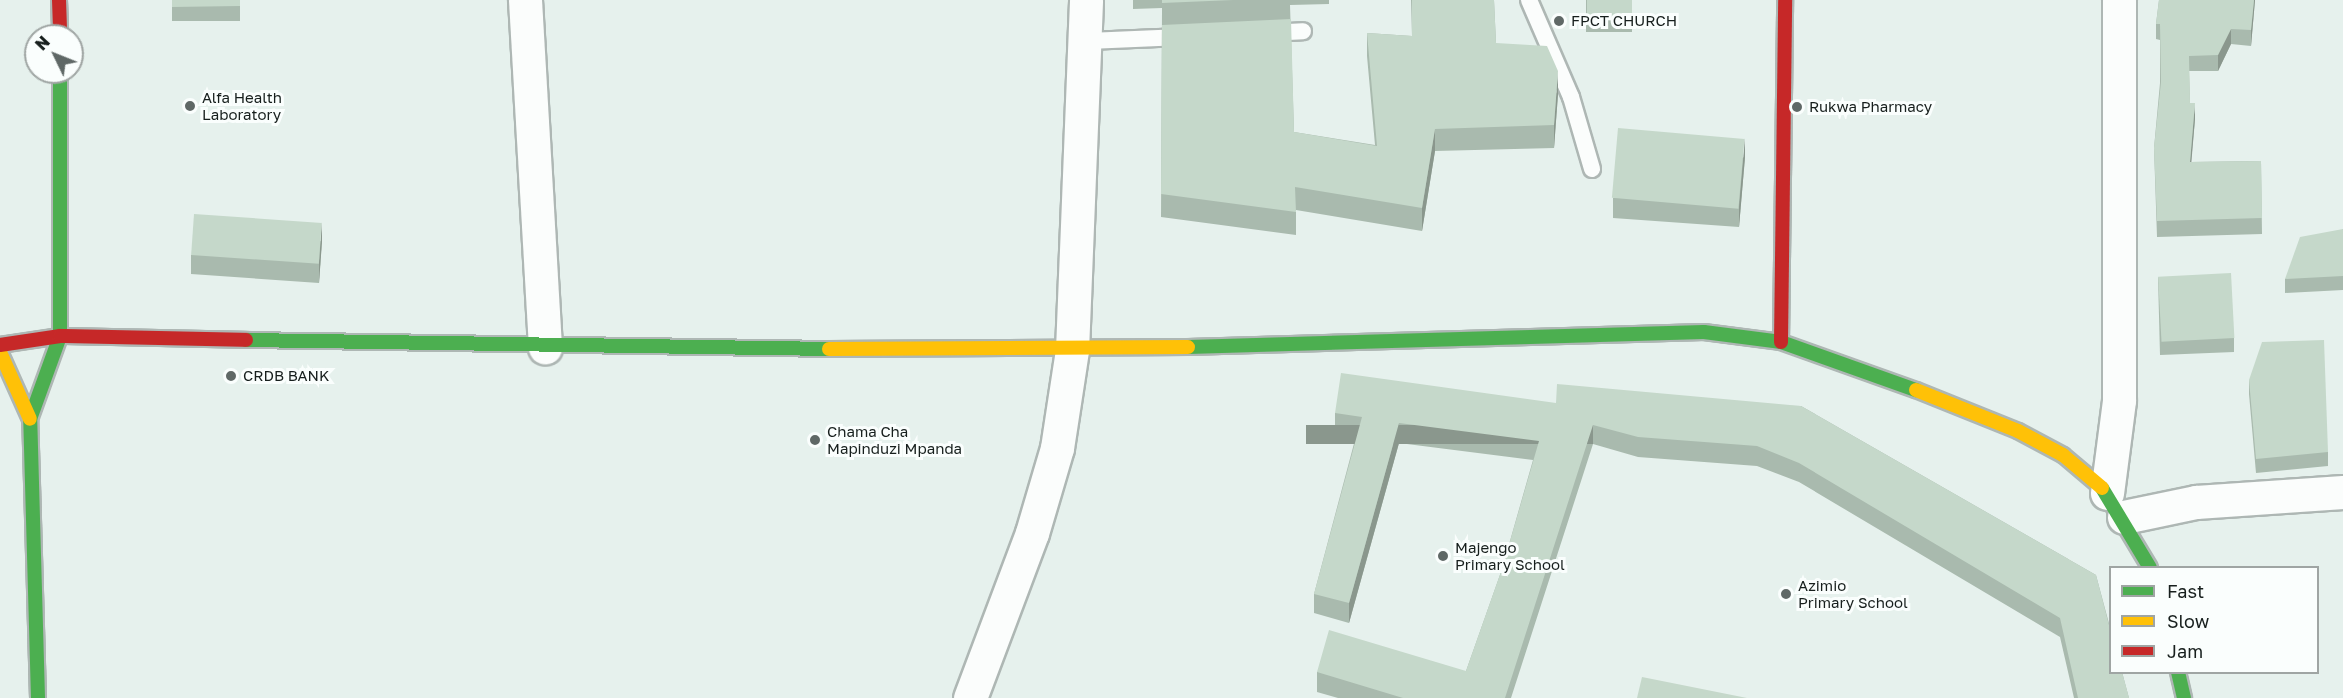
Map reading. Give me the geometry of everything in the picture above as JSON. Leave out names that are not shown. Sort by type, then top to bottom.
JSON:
[{"type":"street","points":[[59,0],[60,24]]},
{"type":"street","points":[[525,0],[545,347]]},
{"type":"street","points":[[970,698],[1032,533],[1057,448],[1072,350],[1088,42],[1086,0]]},
{"type":"street","points":[[1781,342],[1785,0]]},
{"type":"street","points":[[2115,505],[2119,400],[2119,0]]},
{"type":"street","points":[[38,698],[30,419],[60,336],[60,84]]},
{"type":"street","points":[[0,345],[60,336],[545,347],[1072,350],[1704,332],[1781,342],[1888,379],[2018,431],[2063,455],[2115,505],[2149,566]]},
{"type":"street","points":[[0,352],[30,419]]},
{"type":"street","points":[[2115,505],[2343,492]]},
{"type":"street","points":[[2178,674],[2184,698]]},
{"type":"lane","points":[[1529,0],[1571,97],[1592,169]]},
{"type":"lane","points":[[1255,33],[1303,31]]},
{"type":"lane","points":[[1088,42],[1195,36]]},
{"type":"building","points":[[172,0],[240,0],[240,6],[172,7]]},
{"type":"building","points":[[1162,0],[1233,0],[1162,3]]},
{"type":"building","points":[[1412,0],[1494,0],[1496,43],[1547,46],[1558,71],[1554,125],[1435,129],[1422,208],[1295,187],[1296,212],[1161,194],[1162,25],[1291,19],[1294,132],[1377,146],[1367,33],[1412,36]]},
{"type":"building","points":[[1587,0],[1632,0],[1632,18],[1587,18]]},
{"type":"building","points":[[2159,0],[2254,0],[2251,30],[2231,29],[2218,55],[2189,56],[2190,103],[2195,103],[2190,162],[2261,161],[2262,218],[2157,221],[2154,148],[2161,82],[2160,24],[2156,24]]},
{"type":"building","points":[[1618,128],[1745,139],[1738,209],[1612,198]]},
{"type":"building","points":[[194,214],[322,223],[319,264],[191,255]]},
{"type":"building","points":[[2343,229],[2343,276],[2285,279],[2300,237]]},
{"type":"building","points":[[2231,273],[2234,338],[2162,342],[2158,277]]},
{"type":"building","points":[[2324,340],[2328,452],[2256,459],[2249,380],[2262,342]]},
{"type":"building","points":[[1341,373],[1556,403],[1557,384],[1801,406],[2096,575],[2109,625],[2109,674],[2123,674],[2129,698],[2078,698],[2060,618],[1799,463],[1757,446],[1638,437],[1593,425],[1505,698],[1403,698],[1317,672],[1329,630],[1466,671],[1502,569],[1539,441],[1399,423],[1349,603],[1314,594],[1362,417],[1335,413]]},
{"type":"building","points":[[1642,677],[1747,698],[1637,698]]},
{"type":"traffic: fast","points":[[38,698],[30,419],[60,336],[60,84]]},
{"type":"traffic: fast","points":[[1188,347],[1704,332],[1781,342],[1916,390]]},
{"type":"traffic: fast","points":[[246,340],[829,349]]},
{"type":"traffic: fast","points":[[2102,488],[2149,566]]},
{"type":"traffic: fast","points":[[2178,674],[2184,698]]},
{"type":"traffic: slow","points":[[829,349],[1188,347]]},
{"type":"traffic: slow","points":[[0,352],[30,419]]},
{"type":"traffic: slow","points":[[1916,390],[2018,431],[2063,455],[2102,488]]},
{"type":"traffic: jam","points":[[59,0],[60,24]]},
{"type":"traffic: jam","points":[[1781,342],[1785,0]]},
{"type":"traffic: jam","points":[[0,345],[60,336],[246,340]]},
{"type":"place","name":"FPCT CHURCH","points":[[1559,21]]},
{"type":"place","name":"Alfa Health Laboratory","points":[[190,106]]},
{"type":"place","name":"Rukwa Pharmacy","points":[[1797,107]]},
{"type":"place","name":"CRDB BANK","points":[[231,376]]},
{"type":"place","name":"Chama Cha Mapinduzi Mpanda","points":[[815,440]]},
{"type":"place","name":"Majengo Primary School","points":[[1443,556]]},
{"type":"place","name":"Azimio Primary School","points":[[1786,594]]}]
